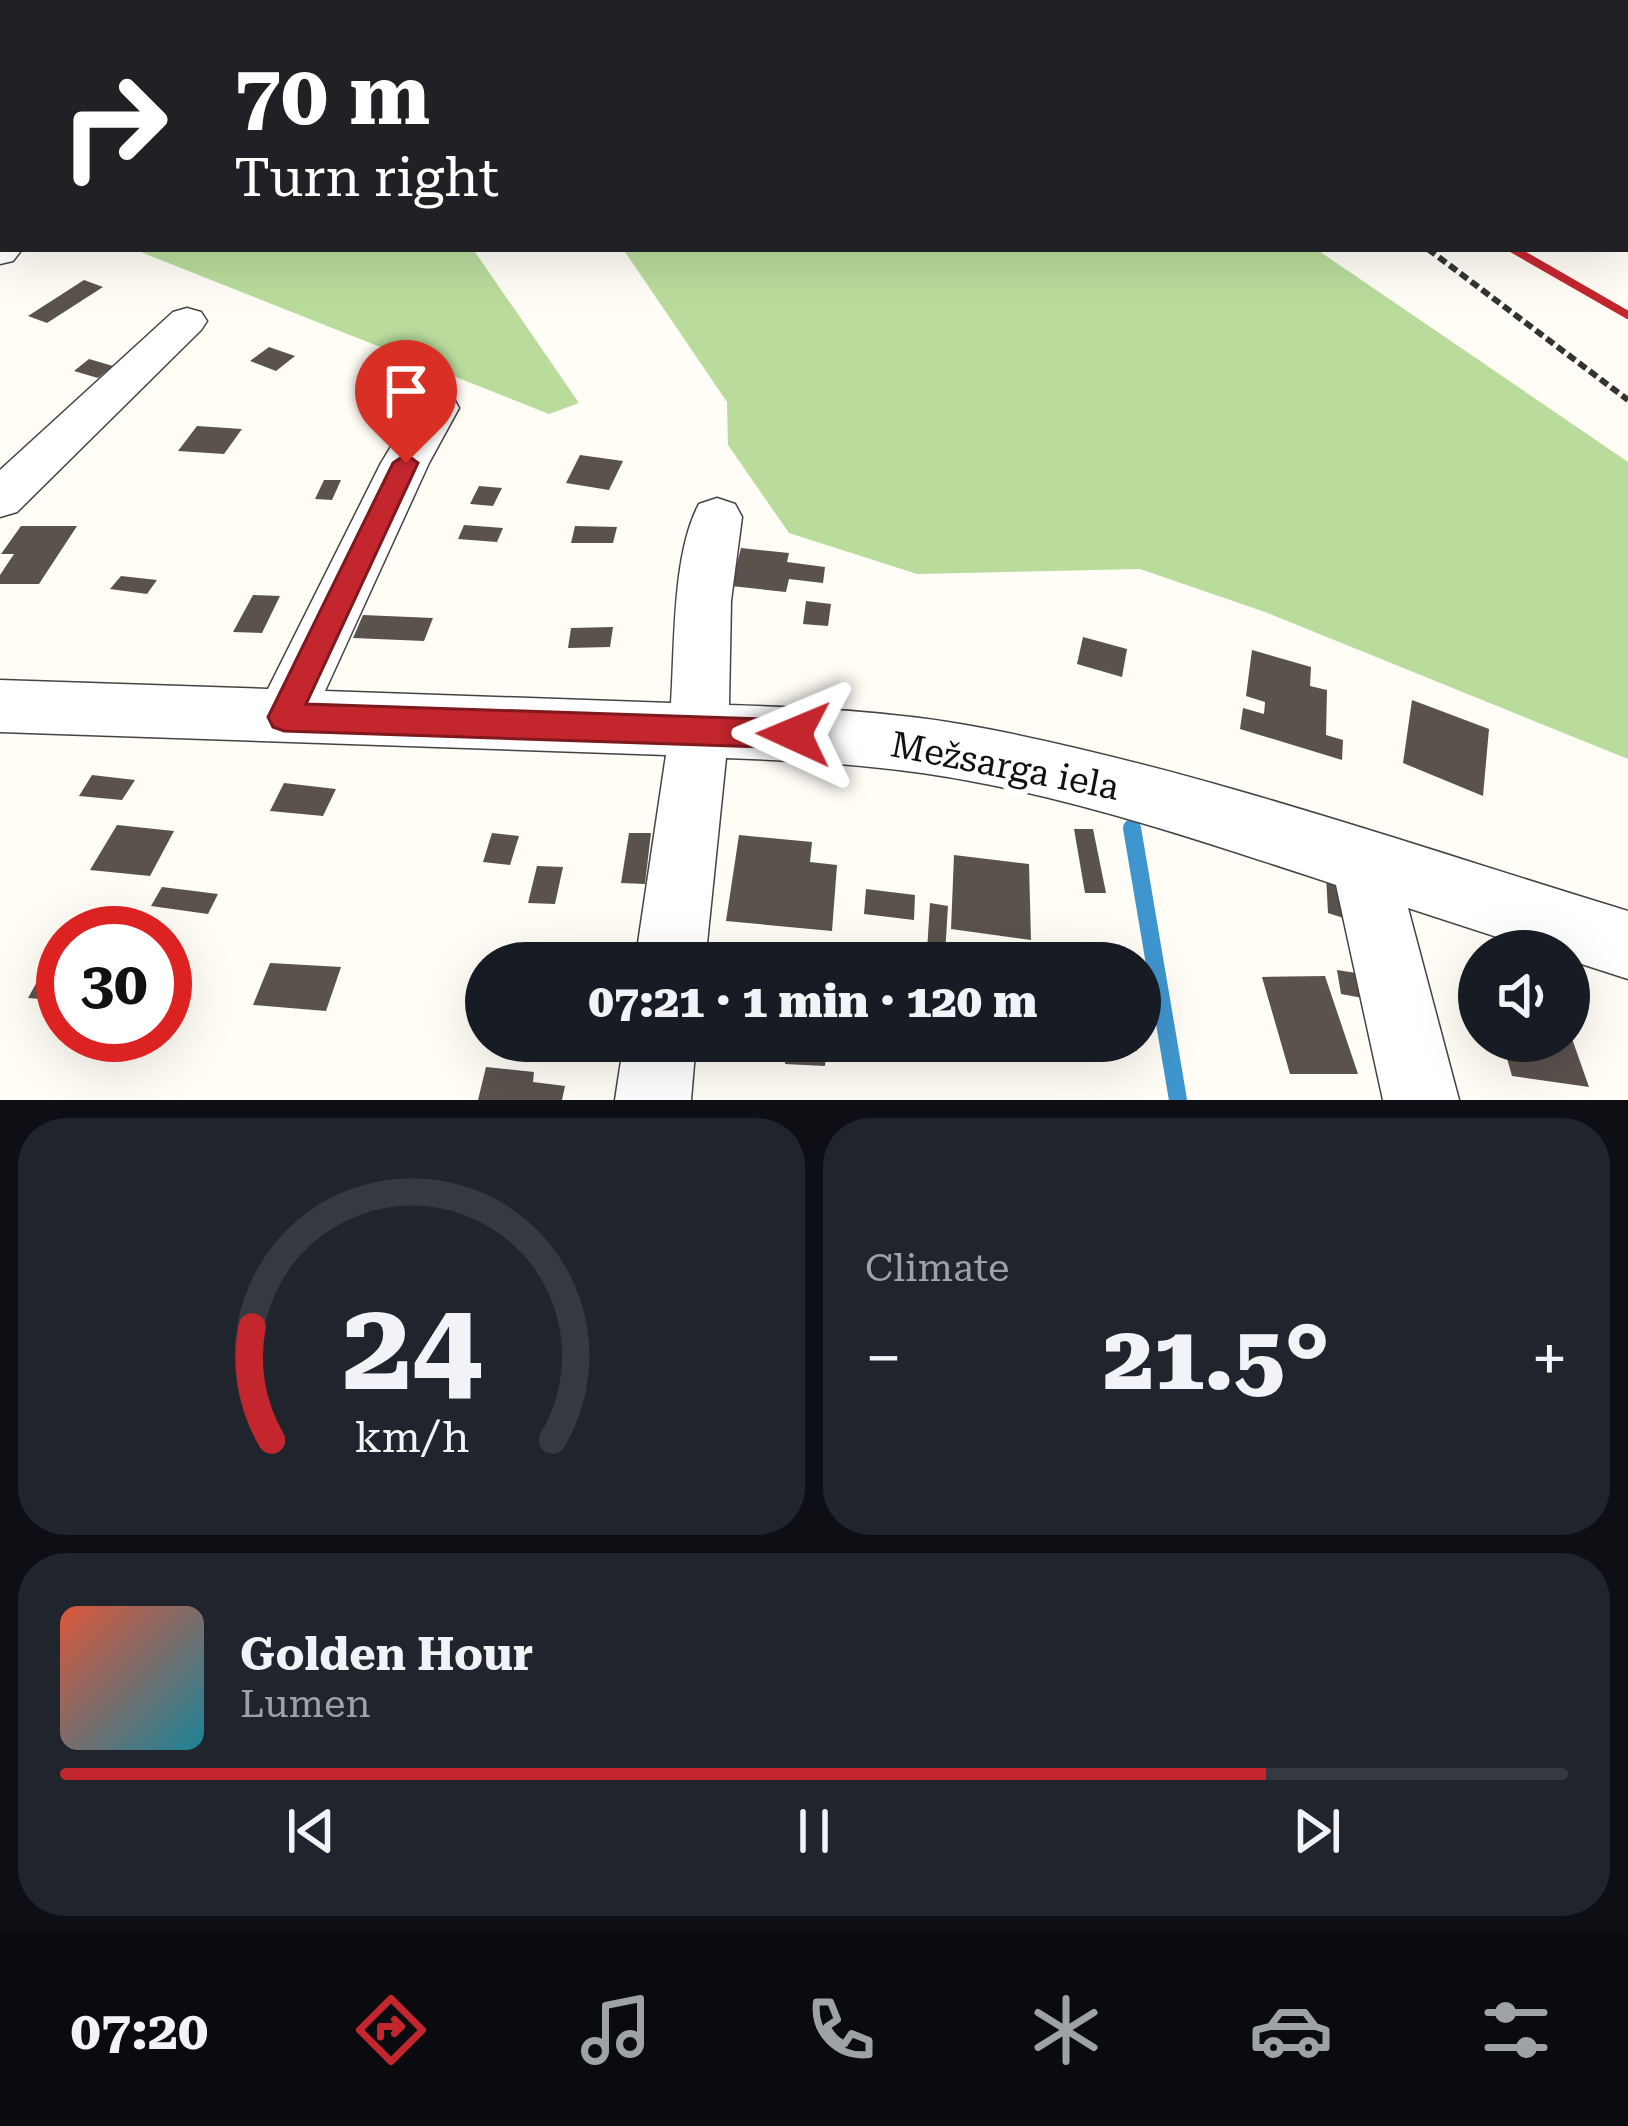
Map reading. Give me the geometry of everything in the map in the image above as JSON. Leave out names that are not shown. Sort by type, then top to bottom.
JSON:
[{"type":"street","points":[[0,499],[187,321]]},
{"type":"street","points":[[284,717],[437,408]]},
{"type":"street","points":[[673,942],[699,733],[704,601],[717,517]]},
{"type":"street","name":"Mežsarga iela","points":[[0,706],[841,735],[991,757],[1157,797],[1628,945]]},
{"type":"street","points":[[1364,862],[1421,1100]]},
{"type":"street","points":[[653,1100],[658,1062]]},
{"type":"path","points":[[1432,252],[1628,400]]},
{"type":"green space","points":[[141,252],[475,252],[579,403],[549,414]]},
{"type":"green space","points":[[625,252],[1320,252],[1628,462],[1628,759],[1265,612],[1140,569],[917,574],[789,533],[728,445],[727,402]]},
{"type":"building","points":[[84,280],[103,287],[47,323],[28,316]]},
{"type":"building","points":[[269,347],[295,356],[276,371],[250,361]]},
{"type":"building","points":[[89,359],[113,366],[98,378],[74,371]]},
{"type":"building","points":[[197,426],[242,429],[224,454],[178,451]]},
{"type":"building","points":[[580,455],[623,461],[609,490],[566,483]]},
{"type":"building","points":[[324,480],[341,480],[332,500],[315,499]]},
{"type":"building","points":[[479,486],[502,488],[493,506],[470,504]]},
{"type":"building","points":[[464,525],[503,528],[497,542],[458,539]]},
{"type":"building","points":[[21,526],[77,526],[39,584],[0,584],[0,575],[14,554],[1,554]]},
{"type":"building","points":[[575,526],[617,527],[613,543],[571,543]]},
{"type":"building","points":[[741,548],[789,553],[787,562],[825,567],[823,583],[789,579],[786,592],[731,586]]},
{"type":"building","points":[[121,576],[157,580],[147,594],[110,589]]},
{"type":"building","points":[[253,595],[280,596],[262,633],[233,632]]},
{"type":"building","points":[[806,601],[831,604],[828,626],[803,624]]},
{"type":"building","points":[[363,615],[433,618],[424,641],[353,638]]},
{"type":"building","points":[[613,627],[610,647],[568,648],[571,628]]},
{"type":"building","points":[[1083,637],[1127,649],[1122,677],[1077,664]]},
{"type":"building","points":[[1252,650],[1311,667],[1310,686],[1327,690],[1326,735],[1343,740],[1342,760],[1240,729],[1243,708],[1264,714],[1265,702],[1246,696]]},
{"type":"building","points":[[1412,700],[1489,729],[1483,796],[1403,763]]},
{"type":"building","points":[[92,775],[135,780],[122,800],[79,796]]},
{"type":"building","points":[[284,783],[336,789],[323,816],[270,811]]},
{"type":"building","points":[[117,825],[174,831],[150,876],[90,870]]},
{"type":"building","points":[[1074,829],[1093,829],[1106,893],[1085,893]]},
{"type":"building","points":[[492,833],[519,836],[510,865],[483,862]]},
{"type":"building","points":[[629,833],[651,833],[645,884],[621,883]]},
{"type":"building","points":[[739,835],[812,842],[810,862],[837,865],[832,931],[726,921]]},
{"type":"building","points":[[954,855],[1029,864],[1031,940],[951,929]]},
{"type":"building","points":[[537,866],[563,867],[555,904],[528,903]]},
{"type":"building","points":[[1326,875],[1354,884],[1362,924],[1328,913]]},
{"type":"building","points":[[162,887],[218,894],[208,914],[192,912],[192,906],[151,906]]},
{"type":"building","points":[[866,889],[915,895],[914,920],[864,914]]},
{"type":"building","points":[[930,903],[948,906],[946,942],[928,942]]},
{"type":"building","points":[[270,963],[341,967],[326,1011],[253,1005]]},
{"type":"building","points":[[1337,970],[1363,974],[1368,999],[1341,994]]},
{"type":"building","points":[[1325,976],[1358,1074],[1290,1074],[1262,977]]},
{"type":"building","points":[[785,1062],[825,1062],[825,1066]]},
{"type":"building","points":[[1508,1062],[1580,1062],[1589,1087],[1512,1076]]},
{"type":"building","points":[[486,1067],[534,1072],[533,1082],[565,1086],[562,1100],[478,1100]]},
{"type":"waterway","points":[[1132,828],[1178,1100]]},
{"type":"railway","points":[[1518,252],[1628,315]]},
{"type":"route","points":[[406,463],[284,717],[794,734]]}]
